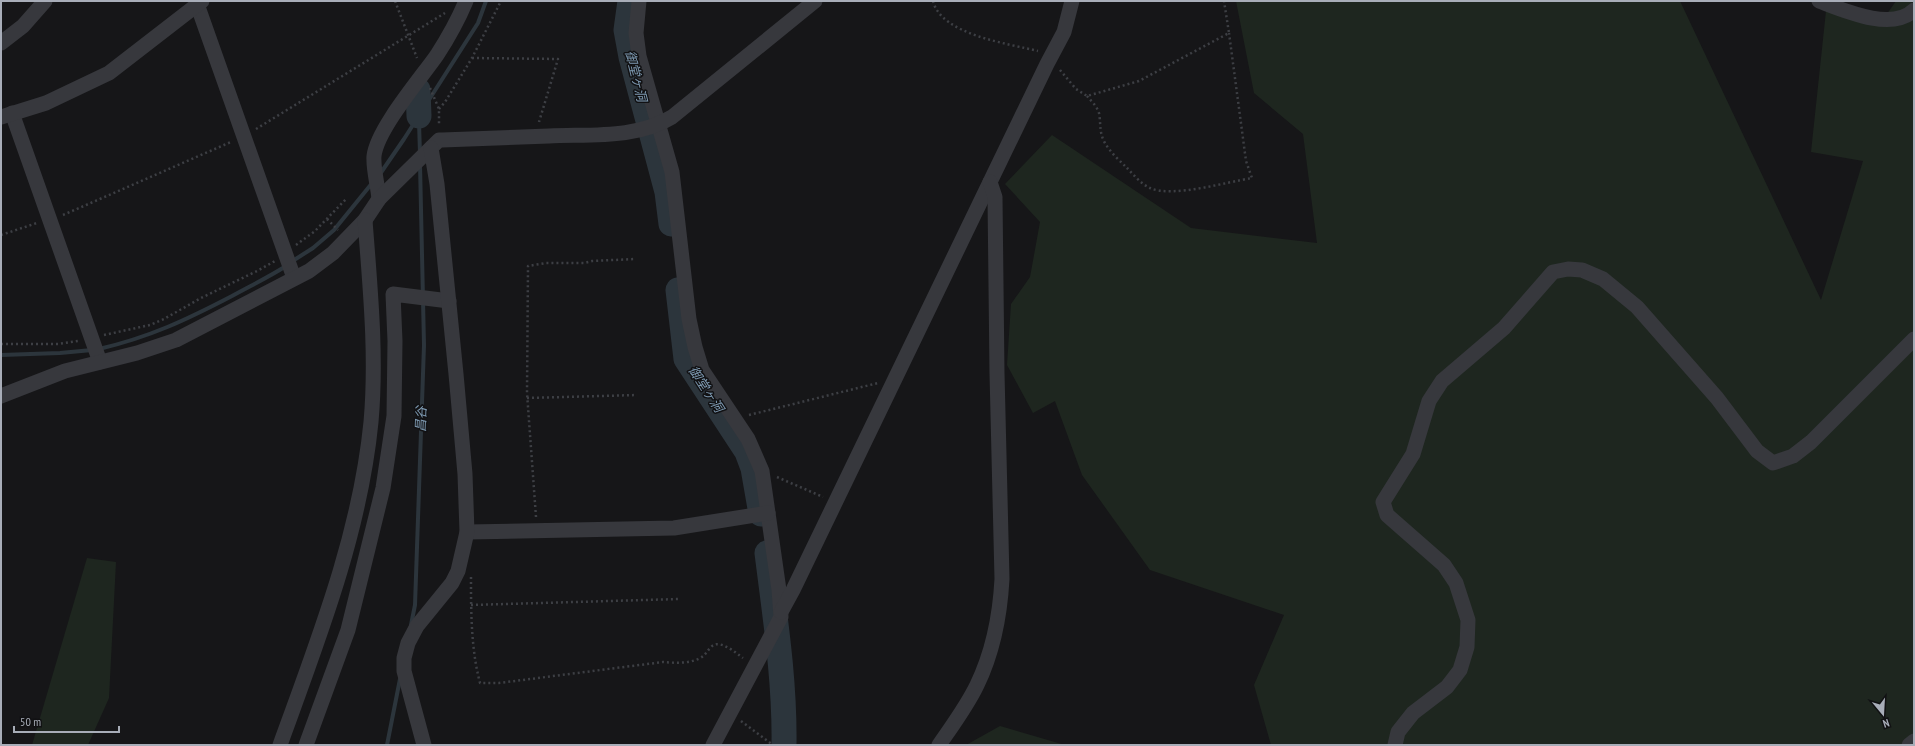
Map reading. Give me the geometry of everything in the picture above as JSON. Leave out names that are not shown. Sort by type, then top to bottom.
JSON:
[{"type":"street","points":[[1,42],[22,26],[45,1]]},
{"type":"street","points":[[379,199],[374,156],[382,134],[426,77],[466,1]]},
{"type":"street","points":[[639,1],[636,33],[638,56],[672,172],[689,319],[695,348],[702,370],[748,439],[762,471],[781,612],[781,617],[755,667],[729,712],[713,745]]},
{"type":"street","points":[[1,396],[65,371],[137,353],[176,340],[309,271],[333,253],[365,220],[379,199],[439,140],[615,133],[642,130],[659,125],[672,117],[815,1]]},
{"type":"street","points":[[781,612],[793,590],[892,381],[1064,32],[1072,1]]},
{"type":"street","points":[[1819,1],[1868,18],[1897,18],[1914,10]]},
{"type":"street","points":[[100,362],[6,115],[46,103],[109,73],[200,3],[284,253],[294,278]]},
{"type":"street","points":[[424,745],[404,671],[404,658],[408,643],[417,626],[452,582],[458,571],[467,532],[465,474],[449,301],[432,148]]},
{"type":"street","points":[[939,745],[976,686],[993,641],[1000,610],[1002,579],[997,373],[995,198],[990,182]]},
{"type":"street","points":[[280,745],[332,601],[351,531],[366,465],[374,380],[373,336],[365,220]]},
{"type":"street","points":[[1395,745],[1398,732],[1413,713],[1447,687],[1460,670],[1467,647],[1468,620],[1456,583],[1444,565],[1387,515],[1383,502],[1413,454],[1429,401],[1442,381],[1504,328],[1554,272],[1568,269],[1582,270],[1603,279],[1637,307],[1717,398],[1757,451],[1773,462],[1793,456],[1811,442],[1914,339]]},
{"type":"street","points":[[306,745],[350,624],[383,488],[394,416],[395,341],[393,294],[449,301]]},
{"type":"street","points":[[467,532],[537,532],[674,528],[768,513]]},
{"type":"street","points":[[1909,745],[1914,741]]},
{"type":"path","points":[[395,1],[414,51],[439,109],[445,102],[472,58],[501,1]]},
{"type":"path","points":[[933,1],[935,8],[941,15],[958,28],[1051,56],[1076,89],[1087,96],[1095,106],[1099,113],[1101,134],[1105,144],[1121,162],[1150,188],[1176,191],[1200,189],[1222,183],[1252,178],[1246,161],[1230,33],[1224,1]]},
{"type":"path","points":[[1087,96],[1139,81],[1230,33]]},
{"type":"path","points":[[472,58],[558,59],[537,129],[537,136]]},
{"type":"path","points":[[1,344],[58,344],[137,328],[164,319],[201,298],[271,264],[316,231],[347,198]]},
{"type":"path","points":[[537,532],[527,398],[528,266],[546,263],[584,263],[592,261],[635,259]]},
{"type":"path","points":[[736,420],[879,382],[892,381]]},
{"type":"path","points":[[527,398],[637,396]]},
{"type":"path","points":[[762,471],[835,502]]},
{"type":"path","points":[[471,574],[471,605],[477,671],[480,682],[499,682],[663,662],[690,662],[700,659],[712,646],[717,644],[726,646],[755,667]]},
{"type":"path","points":[[471,605],[679,599]]},
{"type":"path","points":[[729,712],[773,745]]},
{"type":"shaded area","points":[[1236,1],[1680,1],[1821,300],[1863,161],[1811,152],[1826,11],[1887,14],[1896,1],[1914,1],[1914,745],[1271,745],[1254,685],[1284,615],[1150,570],[1082,475],[1055,401],[1033,413],[1007,365],[1011,304],[1030,277],[1040,222],[1005,184],[1052,135],[1191,228],[1317,243],[1303,134],[1254,93]]},
{"type":"shaded area","points":[[87,558],[116,562],[109,698],[88,745],[32,745]]},
{"type":"shaded area","points":[[1000,726],[1065,745],[966,745]]},
{"type":"waterway","points":[[380,174],[478,23],[486,1]]},
{"type":"waterway","name":"御堂ヶ洞","points":[[630,1],[626,30],[631,57],[667,192],[671,224]]},
{"type":"waterway","name":"昌谷","points":[[418,90],[420,154]]},
{"type":"waterway","name":"昌谷","points":[[418,90],[419,116]]},
{"type":"waterway","name":"昌谷","points":[[411,625],[415,605],[424,345],[420,164]]},
{"type":"waterway","points":[[291,262],[313,248],[334,230],[373,182]]},
{"type":"waterway","points":[[99,349],[135,339],[199,313],[286,266]]},
{"type":"waterway","name":"御堂ヶ洞","points":[[678,290],[686,359],[747,452],[753,468],[761,514]]},
{"type":"waterway","points":[[1,355],[60,353],[92,350]]},
{"type":"waterway","name":"御堂ヶ洞","points":[[767,553],[781,673],[784,745]]},
{"type":"waterway","name":"昌谷","points":[[387,745],[400,679]]}]
